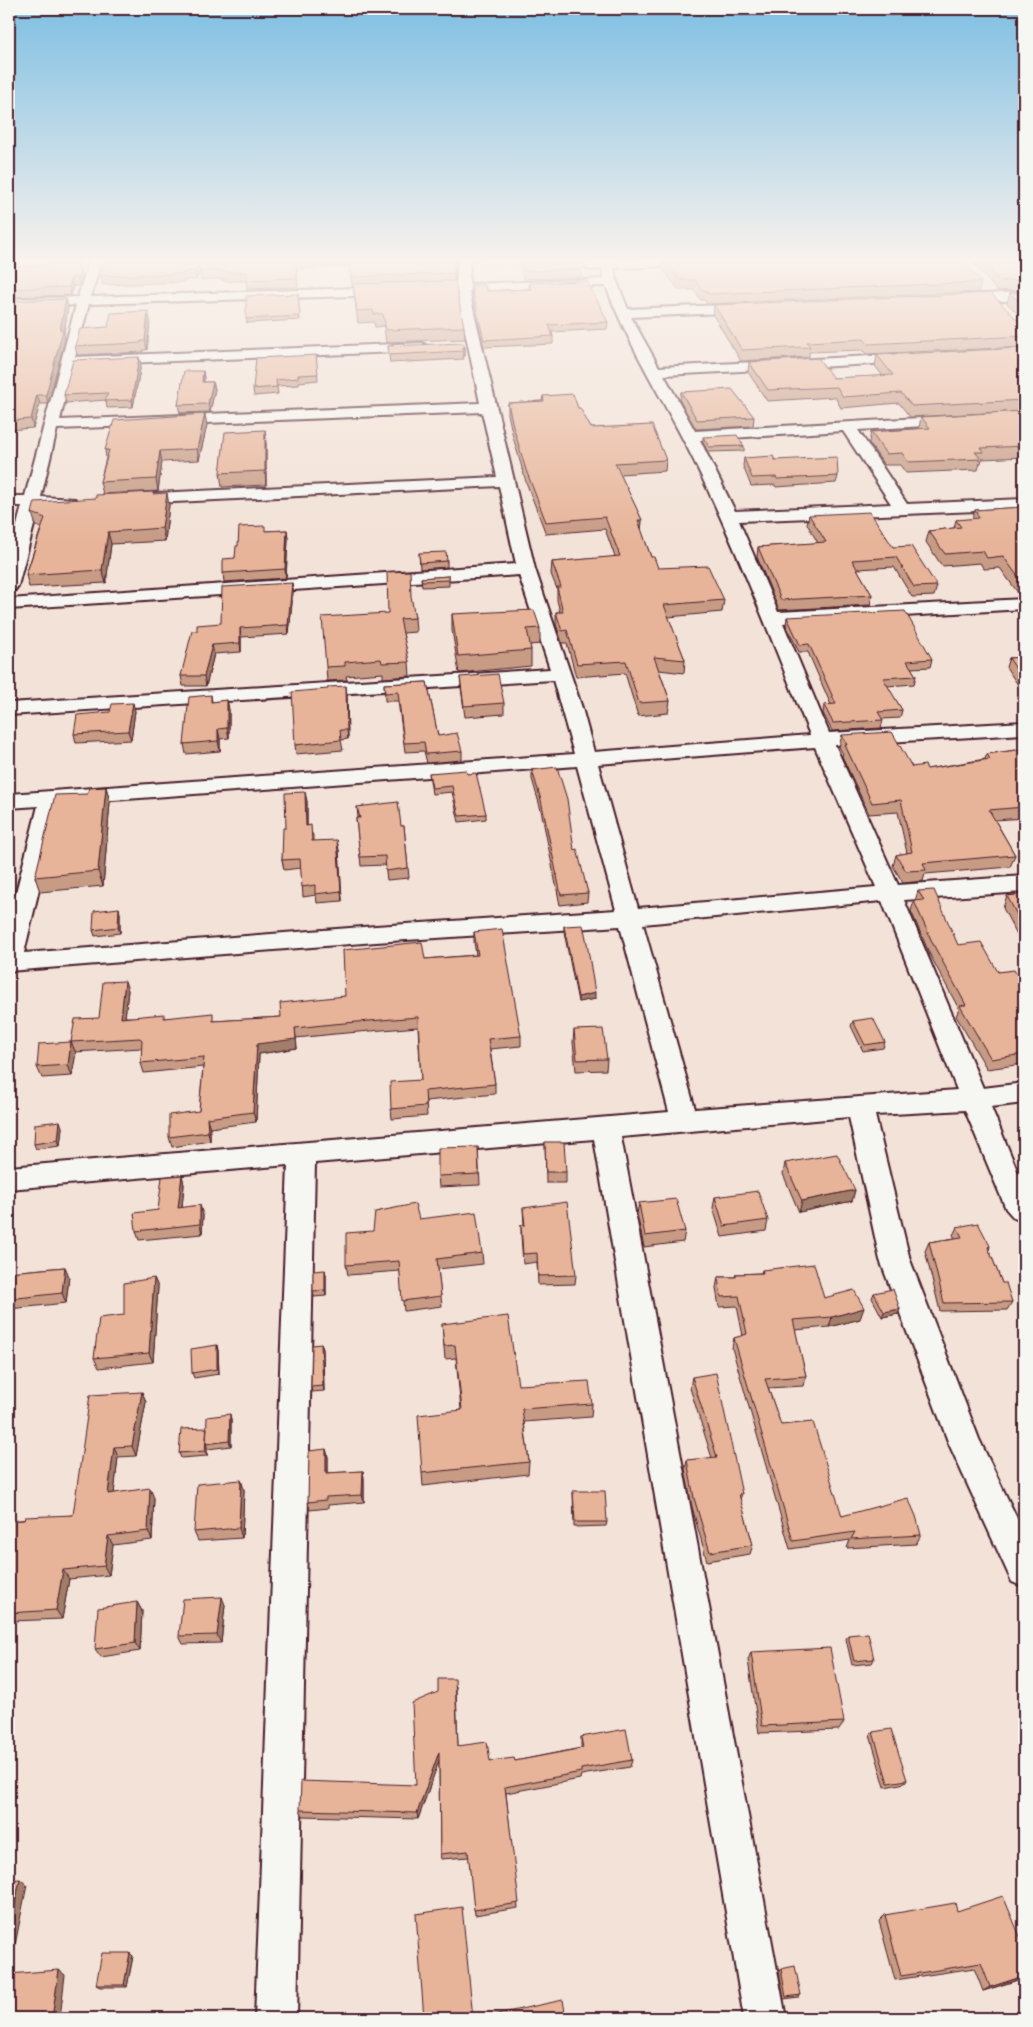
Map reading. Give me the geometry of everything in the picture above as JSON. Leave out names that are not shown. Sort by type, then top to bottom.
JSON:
[{"type":"street","points":[[9,586],[33,502],[70,352]]},
{"type":"street","points":[[68,361],[314,352]]},
{"type":"street","points":[[471,352],[489,407],[526,569],[586,759],[685,1122]]},
{"type":"street","points":[[645,352],[690,436],[729,516],[822,740],[890,893],[1016,1201],[1024,1210]]},
{"type":"street","points":[[656,371],[920,358]]},
{"type":"street","points":[[52,425],[489,407]]},
{"type":"street","points":[[690,436],[1024,416]]},
{"type":"street","points":[[848,427],[902,510]]},
{"type":"street","points":[[117,500],[506,481]]},
{"type":"street","points":[[9,502],[89,501]]},
{"type":"street","points":[[729,516],[1024,504]]},
{"type":"street","points":[[9,604],[526,569]]},
{"type":"street","points":[[772,618],[1024,604]]},
{"type":"street","points":[[9,708],[560,674]]},
{"type":"street","points":[[9,801],[822,740],[1024,728]]},
{"type":"street","points":[[50,799],[10,963],[386,933],[630,917],[890,893],[1024,884]]},
{"type":"street","points":[[9,1178],[606,1129],[860,1106],[973,1099],[1024,1093]]},
{"type":"street","points":[[860,1106],[894,1260],[965,1444],[1024,1570]]},
{"type":"street","points":[[606,1129],[766,2018]]},
{"type":"street","points":[[276,2018],[302,1153]]},
{"type":"building","points":[[9,352],[57,352],[46,395],[37,395],[31,419],[9,421],[9,416],[14,406],[9,406]]},
{"type":"building","points":[[389,352],[452,352],[389,355]]},
{"type":"building","points":[[949,352],[1023,352],[1024,400],[912,406],[901,393],[843,397],[837,387],[768,390],[749,362],[818,358],[833,378],[893,375],[877,355]]},
{"type":"building","points":[[316,355],[318,374],[298,375],[298,378],[276,380],[277,387],[253,389],[256,358]]},
{"type":"building","points":[[139,357],[132,400],[105,401],[108,393],[64,395],[73,360]]},
{"type":"building","points":[[184,371],[203,371],[202,382],[213,382],[208,404],[178,405]]},
{"type":"building","points":[[732,389],[754,417],[697,420],[681,392]]},
{"type":"building","points":[[573,394],[578,408],[580,408],[591,428],[652,425],[666,460],[615,463],[642,520],[638,520],[651,557],[654,557],[658,568],[708,566],[724,600],[664,605],[685,660],[654,657],[670,701],[639,703],[626,661],[577,664],[567,630],[562,631],[556,612],[563,612],[557,587],[561,587],[552,562],[620,556],[605,517],[546,522],[526,470],[508,403],[544,401],[543,396]]},
{"type":"building","points":[[1024,411],[1024,446],[981,448],[984,452],[975,452],[981,459],[908,462],[902,453],[886,454],[871,432],[930,428],[921,417]]},
{"type":"building","points":[[205,414],[197,449],[160,451],[156,479],[100,482],[109,450],[105,450],[114,420]]},
{"type":"building","points":[[265,430],[265,471],[220,473],[225,432]]},
{"type":"building","points":[[737,435],[744,446],[709,447],[703,437]]},
{"type":"building","points":[[773,456],[775,460],[837,457],[838,476],[777,479],[776,477],[752,478],[744,458]]},
{"type":"building","points":[[153,492],[153,494],[167,493],[162,528],[108,532],[102,570],[26,575],[45,518],[32,513],[35,502],[96,498],[96,495]]},
{"type":"building","points":[[1024,507],[1024,585],[1003,556],[987,558],[983,551],[945,554],[929,531],[961,527],[956,520],[979,518],[975,510]]},
{"type":"building","points":[[870,512],[893,547],[911,546],[937,586],[914,587],[896,557],[852,560],[872,595],[781,600],[758,547],[826,542],[809,515]]},
{"type":"building","points":[[265,526],[265,531],[287,530],[285,569],[223,573],[223,559],[235,558],[239,527]]},
{"type":"building","points":[[446,552],[447,561],[420,563],[419,553]]},
{"type":"building","points":[[410,571],[411,596],[415,618],[400,619],[409,662],[382,663],[381,659],[345,662],[345,666],[326,667],[322,617],[388,613],[387,572]]},
{"type":"building","points":[[449,576],[449,580],[422,581],[421,578]]},
{"type":"building","points":[[292,583],[288,625],[240,628],[240,643],[212,645],[204,676],[181,676],[192,631],[197,631],[197,625],[221,623],[222,587]]},
{"type":"building","points":[[534,610],[540,628],[527,629],[531,650],[458,656],[452,614]]},
{"type":"building","points":[[905,611],[932,659],[907,661],[916,676],[883,678],[902,710],[878,712],[883,720],[833,723],[824,705],[836,704],[809,644],[800,645],[787,617]]},
{"type":"building","points":[[1024,657],[1024,681],[1009,658]]},
{"type":"building","points":[[498,674],[504,703],[464,706],[460,677]]},
{"type":"building","points":[[427,682],[438,736],[457,733],[462,751],[426,754],[424,742],[404,743],[398,692],[385,693],[384,684]]},
{"type":"building","points":[[346,686],[347,730],[340,730],[341,740],[295,745],[292,692]]},
{"type":"building","points":[[211,695],[211,702],[227,700],[227,728],[218,729],[218,741],[184,744],[189,697]]},
{"type":"building","points":[[133,703],[128,731],[74,734],[77,715],[110,712],[112,704]]},
{"type":"building","points":[[892,732],[912,767],[925,765],[927,769],[990,759],[987,754],[1024,749],[1024,807],[989,810],[1015,855],[923,863],[926,870],[906,871],[896,855],[912,852],[901,800],[872,803],[842,735]]},
{"type":"building","points":[[557,767],[567,799],[574,850],[577,849],[588,893],[561,895],[541,800],[532,770]]},
{"type":"building","points":[[466,770],[467,774],[476,773],[486,814],[459,816],[452,786],[432,788],[429,773]]},
{"type":"building","points":[[106,787],[98,871],[35,877],[55,795],[87,794],[89,788]]},
{"type":"building","points":[[305,792],[306,826],[311,825],[312,841],[337,840],[341,891],[315,894],[315,885],[302,887],[300,859],[282,860],[283,828],[286,828],[285,793]]},
{"type":"building","points":[[398,802],[401,826],[404,826],[408,868],[386,871],[385,856],[360,857],[356,818],[360,818],[357,807]]},
{"type":"building","points":[[934,890],[958,945],[981,942],[998,972],[1014,970],[1024,988],[1024,1054],[991,1059],[960,1006],[966,1005],[933,944],[914,901],[924,900],[918,891]]},
{"type":"building","points":[[1024,894],[1024,928],[1007,896]]},
{"type":"building","points":[[119,908],[118,927],[93,930],[94,911]]},
{"type":"building","points":[[583,925],[595,993],[578,997],[564,926]]},
{"type":"building","points":[[502,929],[521,1036],[488,1039],[495,1084],[425,1091],[426,1106],[391,1109],[390,1082],[421,1080],[418,1017],[295,1028],[296,1039],[257,1044],[253,1112],[207,1118],[208,1132],[169,1137],[169,1115],[199,1111],[204,1057],[141,1063],[142,1040],[140,1038],[71,1042],[75,1019],[99,1018],[103,982],[125,981],[121,1018],[164,1014],[164,1018],[213,1013],[213,1021],[281,1017],[280,1003],[345,996],[343,950],[422,942],[425,959],[478,955],[474,932]]},
{"type":"building","points":[[873,1018],[885,1042],[865,1045],[853,1021]]},
{"type":"building","points":[[603,1029],[607,1059],[577,1060],[574,1030]]},
{"type":"building","points":[[71,1042],[68,1065],[37,1067],[39,1044]]},
{"type":"building","points":[[60,1121],[58,1140],[34,1144],[35,1124]]},
{"type":"building","points":[[545,1142],[564,1142],[566,1172],[546,1172]]},
{"type":"building","points":[[478,1147],[479,1174],[438,1176],[438,1148]]},
{"type":"building","points":[[837,1154],[855,1190],[802,1201],[785,1163]]},
{"type":"building","points":[[182,1175],[178,1208],[200,1205],[200,1224],[136,1231],[134,1213],[158,1210],[162,1177]]},
{"type":"building","points":[[758,1191],[768,1220],[724,1226],[715,1197]]},
{"type":"building","points":[[676,1199],[685,1231],[645,1236],[639,1203]]},
{"type":"building","points":[[567,1202],[576,1275],[538,1276],[537,1253],[523,1254],[521,1225],[525,1225],[523,1208]]},
{"type":"building","points":[[415,1204],[419,1219],[476,1212],[482,1253],[437,1259],[441,1296],[402,1301],[399,1261],[346,1265],[346,1233],[373,1231],[375,1212]]},
{"type":"building","points":[[978,1223],[990,1246],[988,1247],[1002,1283],[1006,1283],[1012,1302],[944,1303],[929,1242],[962,1237],[957,1227]]},
{"type":"building","points":[[814,1264],[824,1298],[854,1290],[864,1308],[832,1317],[793,1320],[806,1376],[765,1379],[781,1425],[813,1422],[842,1516],[908,1498],[916,1516],[921,1535],[851,1539],[855,1532],[793,1541],[734,1338],[747,1334],[739,1296],[721,1297],[718,1277],[736,1277],[736,1274],[763,1273],[762,1270]]},
{"type":"building","points":[[65,1267],[62,1293],[9,1299],[9,1272]]},
{"type":"building","points":[[325,1270],[325,1290],[313,1291],[313,1271]]},
{"type":"building","points":[[154,1278],[149,1353],[94,1358],[99,1318],[124,1315],[124,1283]]},
{"type":"building","points":[[893,1289],[900,1309],[884,1312],[874,1293]]},
{"type":"building","points":[[508,1316],[518,1385],[589,1381],[592,1404],[522,1409],[529,1462],[422,1473],[418,1415],[462,1410],[455,1345],[444,1346],[442,1324]]},
{"type":"building","points":[[321,1344],[323,1386],[311,1387],[312,1345]]},
{"type":"building","points":[[217,1345],[217,1369],[192,1373],[191,1349]]},
{"type":"building","points":[[716,1373],[742,1494],[739,1494],[753,1545],[710,1552],[694,1498],[687,1460],[717,1457],[692,1377]]},
{"type":"building","points":[[142,1392],[132,1446],[114,1447],[108,1494],[150,1488],[148,1531],[108,1536],[104,1566],[63,1570],[56,1610],[9,1613],[9,1598],[13,1577],[9,1578],[9,1521],[24,1520],[25,1517],[73,1515],[90,1395]]},
{"type":"building","points":[[230,1414],[229,1441],[206,1444],[207,1417]]},
{"type":"building","points":[[207,1428],[205,1451],[179,1453],[181,1429]]},
{"type":"building","points":[[326,1449],[326,1473],[363,1471],[362,1495],[326,1497],[326,1500],[308,1502],[309,1451]]},
{"type":"building","points":[[241,1480],[239,1528],[194,1532],[197,1484]]},
{"type":"building","points":[[573,1491],[605,1491],[607,1522],[575,1522]]},
{"type":"building","points":[[222,1597],[217,1635],[179,1636],[183,1599]]},
{"type":"building","points":[[137,1602],[135,1643],[95,1649],[98,1608]]},
{"type":"building","points":[[868,1633],[874,1659],[854,1661],[848,1635]]},
{"type":"building","points":[[830,1648],[844,1722],[762,1726],[751,1652]]},
{"type":"building","points":[[438,1679],[455,1679],[458,1746],[487,1742],[490,1761],[514,1758],[515,1761],[583,1748],[581,1737],[626,1729],[632,1760],[581,1769],[581,1772],[505,1787],[519,1903],[474,1910],[468,1851],[440,1854],[439,1752],[417,1813],[300,1810],[301,1781],[416,1785],[412,1703],[438,1692]]},
{"type":"building","points":[[891,1729],[907,1780],[888,1783],[873,1732]]},
{"type":"building","points":[[20,1879],[9,1935],[9,1880]]},
{"type":"building","points":[[1003,1896],[1024,1946],[1024,1976],[990,1987],[981,1963],[901,1976],[885,1915],[955,1903],[957,1911]]},
{"type":"building","points":[[462,1907],[473,2018],[424,2018],[416,1914]]},
{"type":"building","points":[[102,1953],[130,1953],[124,1985],[96,1985]]},
{"type":"building","points":[[795,1966],[801,1995],[786,1997],[781,1969]]},
{"type":"building","points":[[59,1970],[52,2018],[9,2018],[9,1974]]},
{"type":"building","points":[[563,2000],[566,2018],[479,2018]]}]
